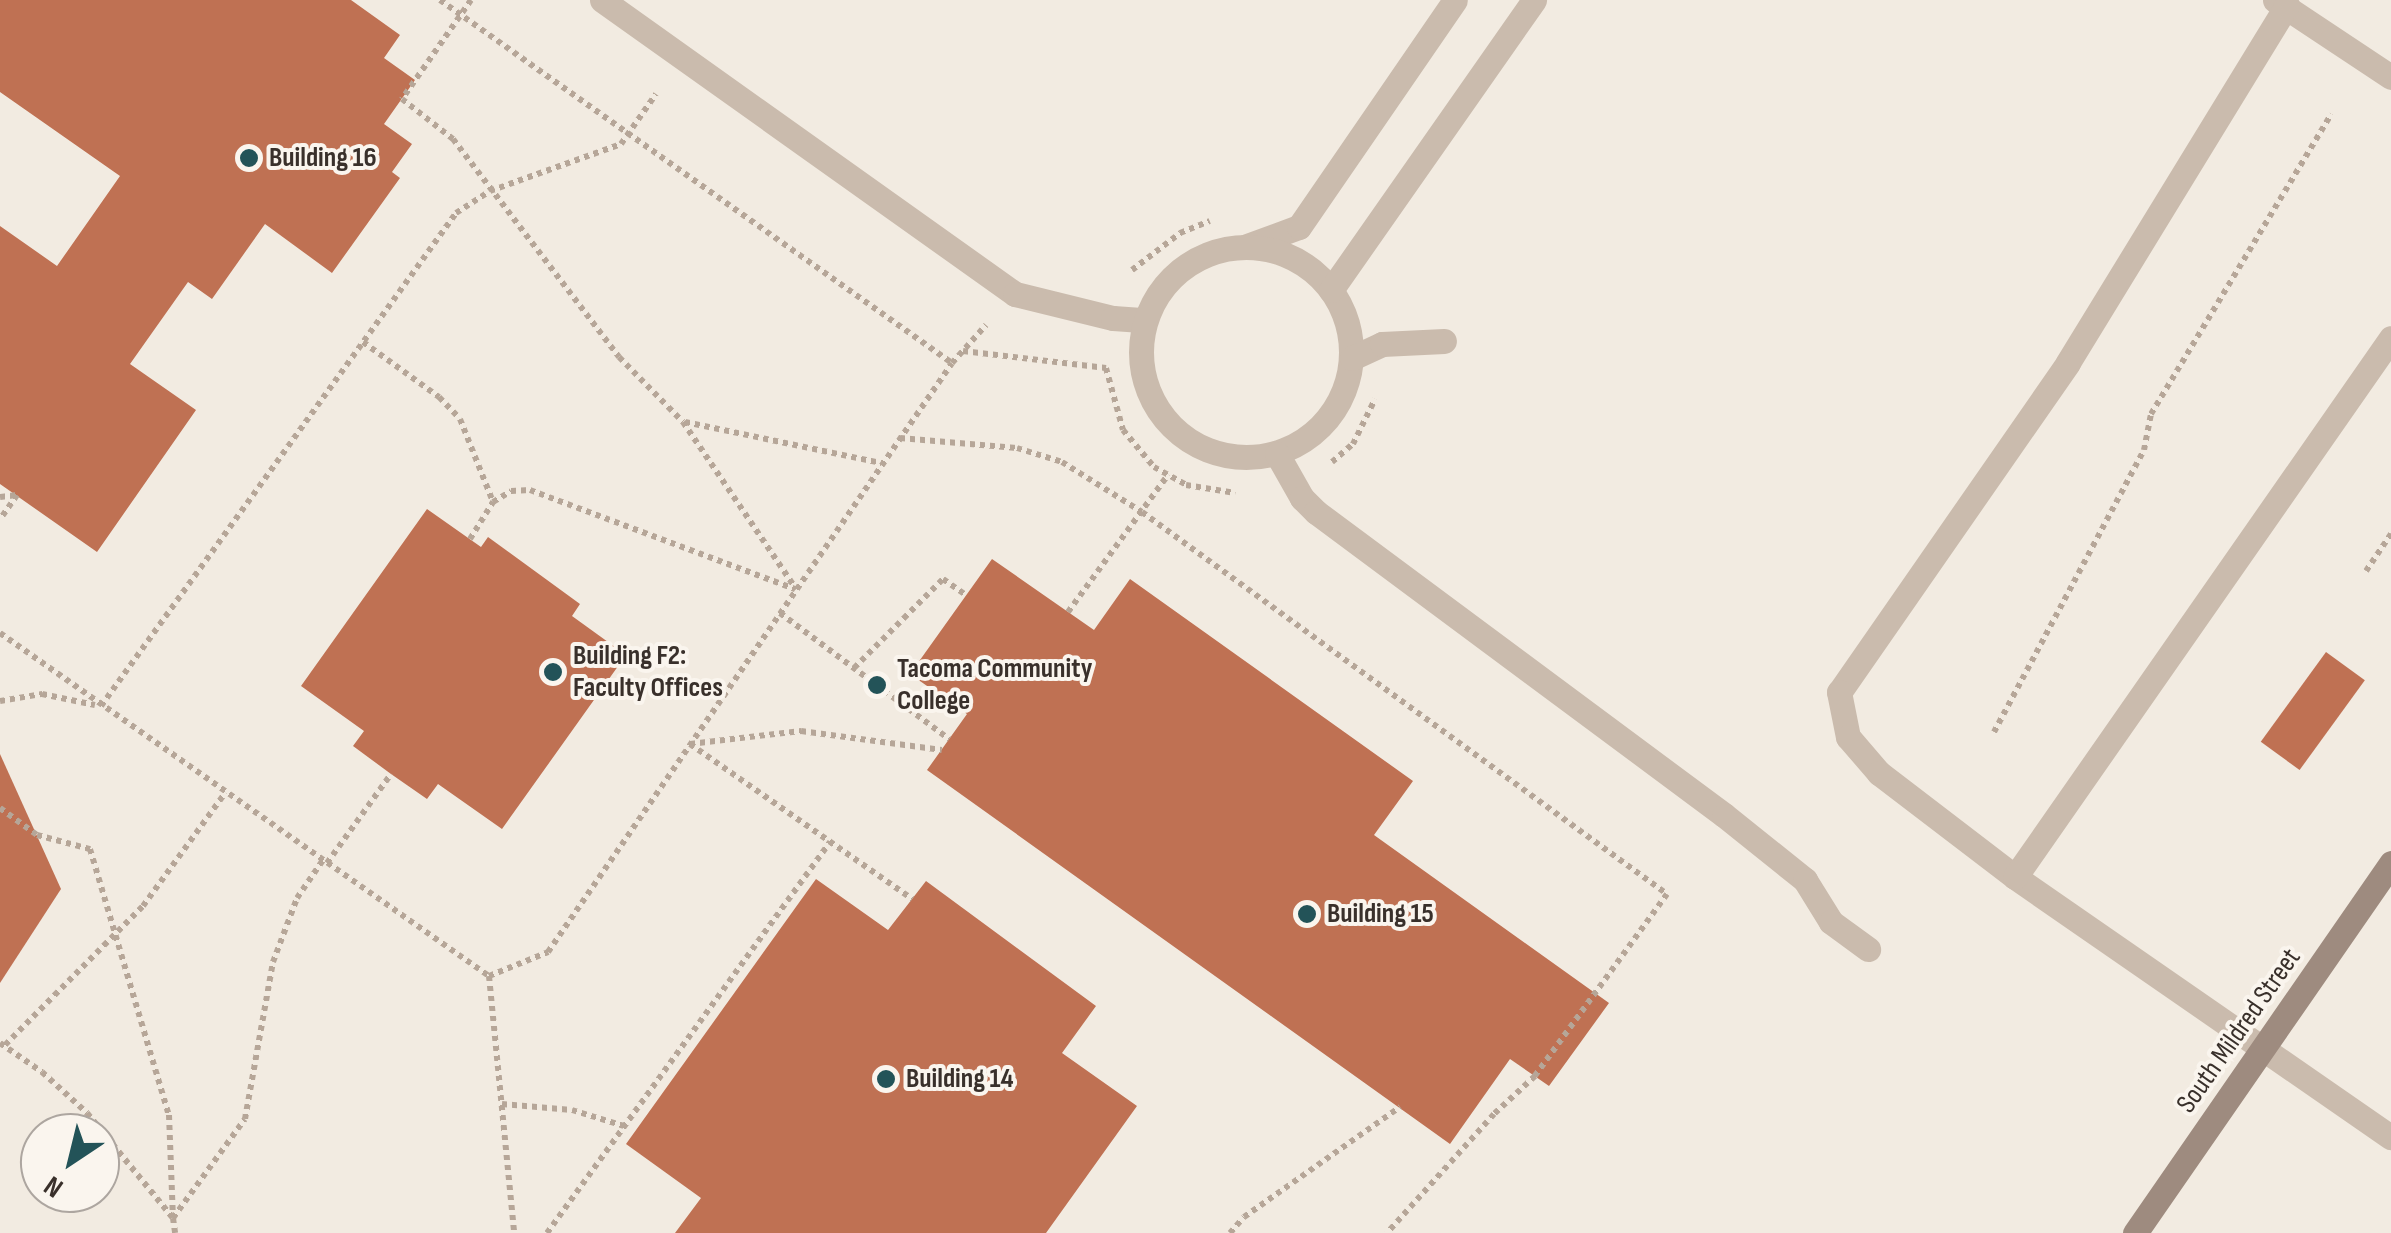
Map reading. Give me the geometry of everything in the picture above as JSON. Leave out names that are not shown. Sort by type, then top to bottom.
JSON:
[{"type":"main road","name":"South Mildred Street","points":[[2135,1233],[2391,863]]},
{"type":"lane","points":[[602,0],[1014,294],[1113,318],[1145,320]]},
{"type":"lane","points":[[1245,246],[1275,250],[1308,266],[1331,290],[1348,322],[1352,358],[1344,393],[1325,423],[1278,454],[1226,456],[1192,444],[1165,420],[1146,389],[1140,352],[1145,320],[1160,291],[1183,267],[1213,252],[1245,246],[1299,226],[1455,0]]},
{"type":"lane","points":[[1331,290],[1534,0]]},
{"type":"lane","points":[[2391,77],[2281,2],[2068,363],[1840,692],[1848,737],[1879,773],[2015,877],[2391,1136]]},
{"type":"lane","points":[[2015,877],[2391,338]]},
{"type":"lane","points":[[1352,358],[1382,344],[1444,340]]},
{"type":"lane","points":[[1278,454],[1302,498],[1316,512],[1724,815],[1805,880],[1830,922],[1868,949]]},
{"type":"path","points":[[440,0],[952,362]]},
{"type":"path","points":[[471,0],[402,99],[453,139],[620,357],[683,422],[796,590]]},
{"type":"path","points":[[101,706],[456,213],[490,191],[621,144],[683,56]]},
{"type":"path","points":[[1994,732],[2144,450],[2152,414],[2331,114]]},
{"type":"path","points":[[1132,270],[1180,232],[1219,218]]},
{"type":"path","points":[[490,976],[548,952],[952,362],[1014,294]]},
{"type":"path","points":[[363,342],[439,397],[460,419],[493,502]]},
{"type":"path","points":[[962,351],[1106,368],[1123,430],[1154,467],[1186,486],[1234,493]]},
{"type":"path","points":[[1327,466],[1353,444],[1380,386]]},
{"type":"path","points":[[683,422],[882,463]]},
{"type":"path","points":[[900,438],[1017,448],[1062,462],[1142,512],[1667,894],[1535,1076],[1494,1114],[1387,1233]]},
{"type":"path","points":[[1068,612],[1168,475]]},
{"type":"path","points":[[470,540],[493,502],[510,491],[530,490],[796,590]]},
{"type":"path","points":[[0,498],[16,495],[0,519]]},
{"type":"path","points":[[2366,572],[2391,534]]},
{"type":"path","points":[[854,668],[942,580],[966,596]]},
{"type":"path","points":[[780,612],[949,738]]},
{"type":"path","points":[[0,633],[490,976]]},
{"type":"path","points":[[0,701],[42,694],[101,706]]},
{"type":"path","points":[[690,744],[800,732],[942,750]]},
{"type":"path","points":[[690,744],[912,899]]},
{"type":"path","points":[[173,1218],[245,1119],[273,962],[297,898],[392,774]]},
{"type":"path","points":[[173,1218],[87,1112],[2,1044],[143,906],[225,793]]},
{"type":"path","points":[[0,808],[37,835],[90,850],[118,931],[169,1115],[175,1233]]},
{"type":"path","points":[[547,1233],[830,842]]},
{"type":"path","points":[[490,976],[514,1233]]},
{"type":"path","points":[[502,1104],[572,1110],[624,1126]]},
{"type":"path","points":[[1230,1233],[1244,1217],[1400,1108]]},
{"type":"building","name":"Building 16","points":[[0,0],[351,0],[400,35],[384,58],[415,80],[384,124],[412,144],[392,172],[400,178],[332,273],[265,224],[212,299],[188,282],[130,364],[196,410],[97,552],[0,484],[0,226],[57,266],[120,176],[0,92]]},
{"type":"building","name":"Building F2: Faculty Offices","points":[[427,509],[481,547],[488,537],[580,604],[572,616],[626,655],[502,829],[438,784],[427,799],[391,774],[353,746],[364,731],[301,686]]},
{"type":"building","name":"Building 15","points":[[992,559],[1094,630],[1130,579],[1413,781],[1374,835],[1609,1003],[1549,1086],[1510,1059],[1450,1144],[927,770],[967,714],[910,674]]},
{"type":"building","points":[[2326,652],[2365,680],[2300,770],[2261,742]]},
{"type":"building","points":[[0,754],[61,889],[0,983]]},
{"type":"building","name":"Building 14","points":[[816,879],[888,930],[926,881],[1096,1006],[1062,1053],[1137,1106],[1046,1233],[675,1233],[701,1198],[626,1144]]},
{"type":"place","name":"Building 16","points":[[249,158]]},
{"type":"place","name":"Building F2: Faculty Offices","points":[[553,672]]},
{"type":"place","name":"Tacoma Community College","points":[[877,685]]},
{"type":"place","name":"Building 15","points":[[1307,914]]},
{"type":"place","name":"Building 14","points":[[886,1079]]}]
